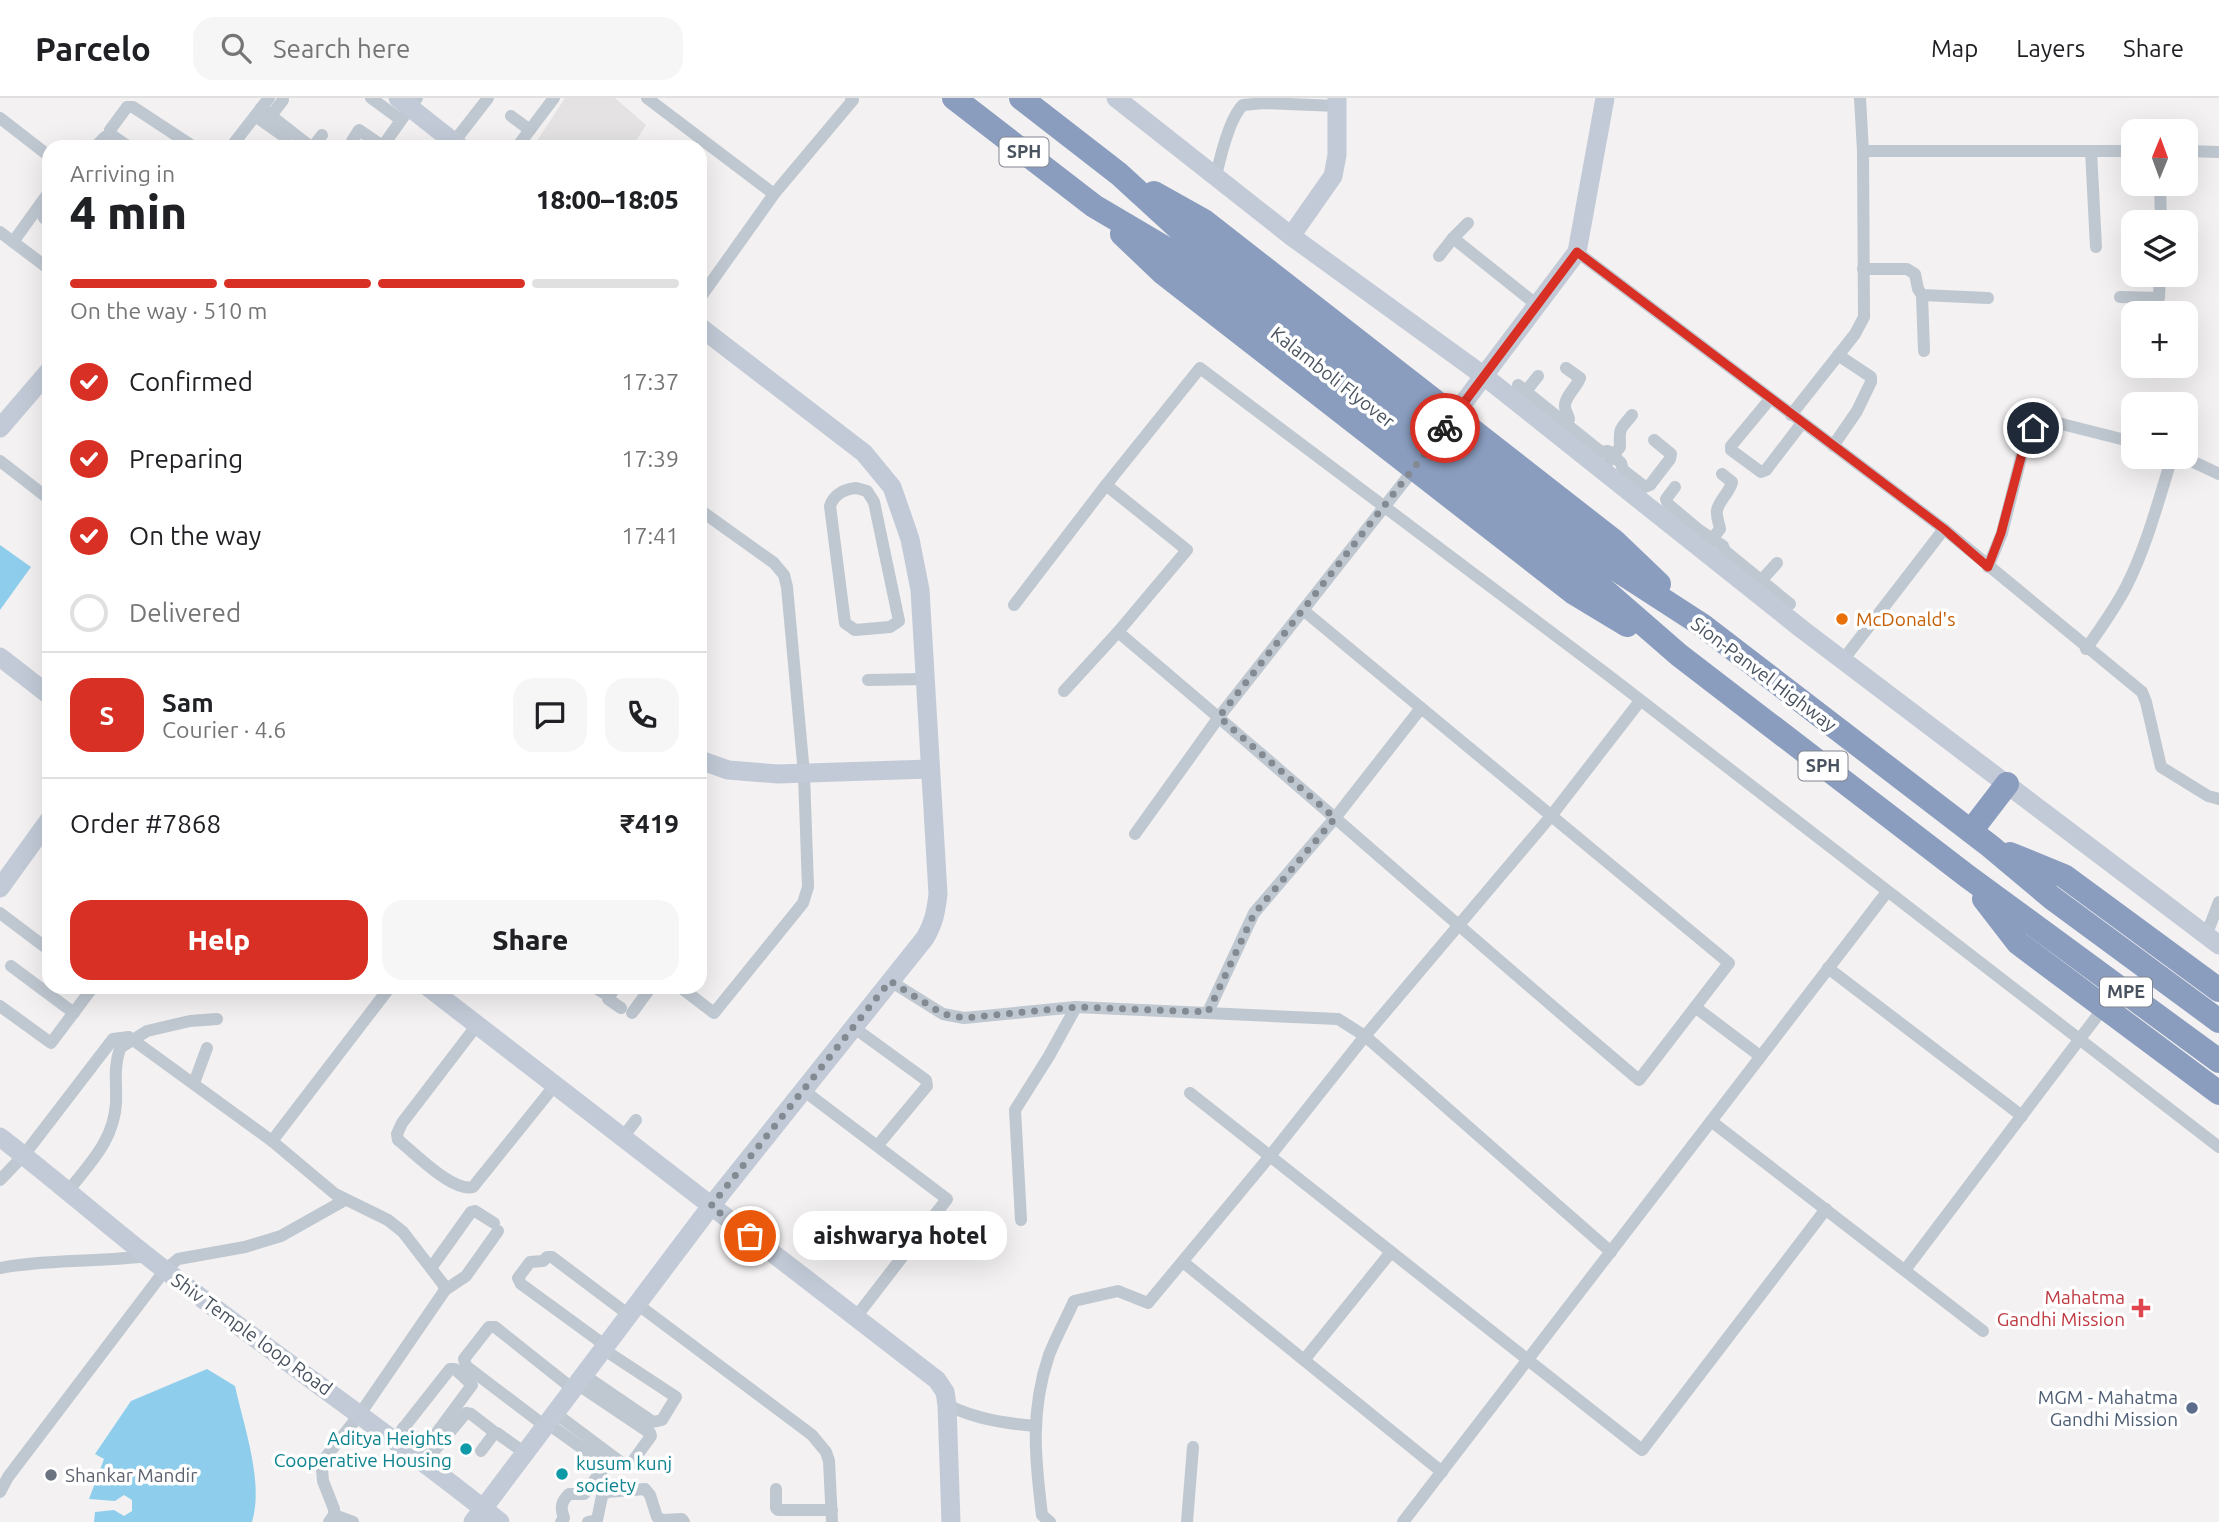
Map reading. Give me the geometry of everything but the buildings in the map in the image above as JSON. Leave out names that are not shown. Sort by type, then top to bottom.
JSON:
[{"type":"highway","name":"SPH","points":[[954,98],[1094,206],[1184,247]]},
{"type":"highway","name":"SPH","points":[[1021,98],[1119,174],[1184,247]]},
{"type":"highway","points":[[1119,174],[1204,221],[1614,541],[1702,625]]},
{"type":"highway","points":[[1094,206],[1163,273],[1574,593],[1679,655]]},
{"type":"highway","name":"Kalamboli Flyover","points":[[1184,247],[1594,567]]},
{"type":"highway","name":"Sion-Panvel Highway","points":[[1594,567],[1702,625],[1990,846]]},
{"type":"highway","name":"Sion-Panvel Highway","points":[[1594,567],[1679,655],[1967,876]]},
{"type":"highway","points":[[1970,831],[2007,784]]},
{"type":"highway","name":"SPH","points":[[1990,846],[2064,876],[2219,990]]},
{"type":"highway","name":"MPE","points":[[1990,846],[2052,898],[2219,1021]]},
{"type":"highway","name":"SPH","points":[[1967,876],[2018,943],[2219,1093]]},
{"type":"highway","name":"MPE","points":[[1967,876],[2219,1061]]},
{"type":"street","points":[[371,98],[406,105],[448,140]]},
{"type":"street","points":[[458,140],[488,98]]},
{"type":"street","points":[[522,140],[554,98]]},
{"type":"street","points":[[648,98],[703,140]]},
{"type":"street","points":[[707,288],[774,194],[853,100],[850,98]]},
{"type":"street","points":[[1116,98],[1292,236],[1607,463],[1708,544],[1843,660],[2213,941],[2219,902]]},
{"type":"street","points":[[1135,834],[1219,717],[1384,507],[1577,252],[1605,98]]},
{"type":"street","points":[[1770,398],[1731,446],[1731,450],[1761,472],[1766,470],[1864,317],[1860,98]]},
{"type":"street","points":[[236,140],[264,106],[284,100]]},
{"type":"street","points":[[1216,176],[1222,147],[1235,114],[1243,105],[1337,102],[1337,155],[1333,176],[1292,236]]},
{"type":"street","points":[[382,140],[406,105]]},
{"type":"street","points":[[264,106],[286,140]]},
{"type":"street","points":[[264,106],[304,140]]},
{"type":"street","points":[[119,140],[110,134],[110,130],[127,107],[133,107],[178,140]]},
{"type":"street","points":[[510,116],[530,130]]},
{"type":"street","points":[[0,118],[42,151]]},
{"type":"street","points":[[353,140],[359,130],[371,140]]},
{"type":"street","points":[[318,140],[322,135]]},
{"type":"street","points":[[707,143],[774,194]]},
{"type":"street","points":[[2091,151],[2096,247]]},
{"type":"street","points":[[1863,152],[2121,151]]},
{"type":"street","points":[[2198,151],[2219,152]]},
{"type":"street","points":[[13,242],[42,202]]},
{"type":"street","points":[[1439,256],[1468,223]]},
{"type":"street","points":[[0,232],[42,265]]},
{"type":"street","points":[[1453,238],[1537,305]]},
{"type":"street","points":[[1577,252],[1944,529],[2086,649],[2142,692],[2161,767],[2208,796],[2219,799]]},
{"type":"street","points":[[1863,268],[1907,269],[1915,274],[1922,295],[1924,351]]},
{"type":"street","points":[[2120,298],[2159,298],[2159,287]]},
{"type":"street","points":[[1922,295],[1988,298]]},
{"type":"street","points":[[478,1515],[711,1206],[925,938],[933,924],[936,909],[938,894],[920,590],[910,539],[892,487],[864,453],[707,332]]},
{"type":"street","points":[[1833,446],[1871,377],[1838,355]]},
{"type":"street","points":[[1014,605],[1200,368],[1640,701],[2219,1147]]},
{"type":"street","points":[[1561,428],[1569,419],[1564,407],[1567,399],[1580,379],[1566,368]]},
{"type":"street","points":[[1538,376],[1522,388],[1561,428]]},
{"type":"street","points":[[0,428],[42,379]]},
{"type":"street","points":[[1607,463],[1620,447],[1617,435],[1632,415]]},
{"type":"street","points":[[1988,567],[2001,533],[2024,446],[2033,428],[2050,421],[2121,439]]},
{"type":"street","points":[[1607,463],[1621,463],[1623,470],[1641,485],[1650,485],[1671,454],[1654,440]]},
{"type":"street","points":[[0,461],[42,494]]},
{"type":"street","points":[[2198,464],[2219,474]]},
{"type":"street","points":[[2086,649],[2128,583],[2168,469]]},
{"type":"street","points":[[1708,544],[1720,529],[1718,507],[1732,486],[1732,482],[1721,474]]},
{"type":"street","points":[[1064,691],[1187,550],[1106,485]]},
{"type":"street","points":[[874,502],[892,487]]},
{"type":"street","points":[[1675,487],[1666,499],[1668,504],[1699,530],[1708,544]]},
{"type":"street","points":[[847,489],[867,491],[874,502],[899,621],[890,627],[855,631],[845,623],[842,608],[830,506],[838,495],[847,489]]},
{"type":"street","points":[[689,994],[714,1013],[803,903],[808,887],[804,774],[784,575],[774,564],[707,515]]},
{"type":"street","points":[[1843,660],[1944,529]]},
{"type":"street","points":[[1757,585],[1777,563]]},
{"type":"street","points":[[1757,585],[1790,604]]},
{"type":"street","points":[[1118,632],[1639,1080],[1730,963],[1303,610]]},
{"type":"street","points":[[879,632],[922,625]]},
{"type":"street","points":[[0,657],[42,684]]},
{"type":"street","points":[[869,680],[925,679]]},
{"type":"street","points":[[1051,1522],[1042,1515],[1034,1426],[1049,1354],[1074,1301],[1118,1292],[1148,1303],[1365,1036],[1551,816],[1640,701]]},
{"type":"street","points":[[1208,1012],[1254,914],[1335,818],[1421,708]]},
{"type":"street","points":[[707,762],[728,770],[753,774],[930,769]]},
{"type":"street","points":[[3,876],[42,829]]},
{"type":"street","points":[[1403,1522],[1887,892]]},
{"type":"street","points":[[0,913],[42,945]]},
{"type":"street","points":[[11,965],[42,989]]},
{"type":"street","points":[[1828,968],[2022,1116]]},
{"type":"street","points":[[890,981],[943,1014],[964,1018],[1076,1007],[1338,1019],[1365,1036],[1611,1252]]},
{"type":"street","points":[[49,994],[74,1013]]},
{"type":"street","points":[[0,1006],[51,1043],[88,994]]},
{"type":"street","points":[[272,1141],[385,994]]},
{"type":"street","points":[[437,994],[937,1380],[945,1392],[947,1405],[951,1522]]},
{"type":"street","points":[[610,994],[608,999],[626,1011],[644,994]]},
{"type":"street","points":[[1021,1220],[1015,1110],[1076,1007]]},
{"type":"street","points":[[1695,1007],[1760,1056]]},
{"type":"street","points":[[1905,1270],[2104,1007]]},
{"type":"street","points":[[69,1190],[107,1141],[116,1105],[114,1068],[120,1048],[146,1031],[190,1021],[217,1019]]},
{"type":"street","points":[[477,1025],[397,1134],[398,1140],[453,1184],[465,1189],[473,1187],[555,1085]]},
{"type":"street","points":[[853,1027],[926,1080],[927,1086],[878,1145]]},
{"type":"street","points":[[0,1180],[24,1155],[113,1039],[133,1039],[272,1141],[335,1194],[388,1220],[403,1232],[445,1290]]},
{"type":"street","points":[[194,1083],[207,1048]]},
{"type":"street","points":[[803,1090],[947,1199],[856,1318]]},
{"type":"street","points":[[1189,1093],[1642,1450],[1826,1209]]},
{"type":"street","points":[[623,1138],[636,1120]]},
{"type":"street","points":[[1711,1121],[1983,1331]]},
{"type":"street","points":[[0,1137],[165,1270],[178,1259],[245,1247],[281,1236],[345,1200]]},
{"type":"street","points":[[353,1522],[331,1519],[334,1509],[323,1481],[325,1458],[360,1414],[445,1290],[466,1276],[496,1227],[475,1210],[471,1212],[430,1268]]},
{"type":"street","points":[[1304,1360],[1391,1252]]},
{"type":"street","points":[[0,1268],[148,1256]]},
{"type":"street","points":[[578,1383],[653,1422],[662,1420],[676,1397],[605,1348],[521,1284],[518,1279],[530,1262],[543,1261],[552,1256],[813,1435],[829,1461],[832,1516],[778,1510],[776,1489]]},
{"type":"street","points":[[1183,1262],[1442,1472]]},
{"type":"street","name":"Shiv Temple loop Road","points":[[0,1492],[4,1478],[165,1270],[360,1414],[398,1434],[423,1456],[478,1515],[500,1522]]},
{"type":"street","points":[[489,1327],[495,1327],[651,1436],[630,1465],[626,1466],[549,1421],[466,1366],[464,1359],[489,1327]]},
{"type":"street","points":[[398,1434],[450,1369],[455,1369],[472,1385],[423,1456]]},
{"type":"street","points":[[947,1405],[965,1414],[997,1423],[1034,1426]]},
{"type":"street","points":[[423,1456],[466,1413],[471,1413],[493,1431],[481,1451]]},
{"type":"street","points":[[549,1421],[603,1463],[603,1469],[583,1494],[569,1494],[564,1499],[561,1506],[564,1518],[561,1522]]},
{"type":"street","points":[[498,1433],[525,1453]]},
{"type":"street","points":[[1187,1522],[1193,1447]]},
{"type":"street","points":[[588,1522],[597,1520],[602,1496],[607,1492],[645,1489],[650,1495],[657,1517],[662,1520],[682,1519],[684,1522]]},
{"type":"shaded area","points":[[565,98],[615,98],[646,125],[636,140],[538,140]]},
{"type":"water","points":[[0,545],[31,567],[0,610]]},
{"type":"water","points":[[207,1369],[235,1386],[254,1472],[256,1490],[252,1522],[94,1522],[95,1512],[114,1510],[124,1516],[132,1511],[132,1500],[124,1495],[115,1501],[89,1499],[104,1459],[95,1454],[131,1401]]},
{"type":"way so far","points":[[750,1236],[711,1206],[890,981],[943,1014],[964,1018],[1076,1007],[1208,1012],[1254,914],[1335,818],[1219,717],[1445,428]]},
{"type":"place","name":"McDonald's","points":[[1842,619]]},
{"type":"place","name":"aishwarya hotel","points":[[750,1236]]},
{"type":"place","name":"Mahatma Gandhi Mission","points":[[2141,1308]]},
{"type":"place","name":"MGM - Mahatma Gandhi Mission","points":[[2192,1408]]},
{"type":"place","name":"Aditya Heights Cooperative Housing","points":[[466,1449]]},
{"type":"place","name":"kusum kunj society","points":[[562,1474]]},
{"type":"place","name":"Shankar Mandir","points":[[51,1475]]},
{"type":"route","points":[[1445,428],[1577,252],[1944,529],[1988,567],[2001,533],[2024,446],[2033,428]]}]
